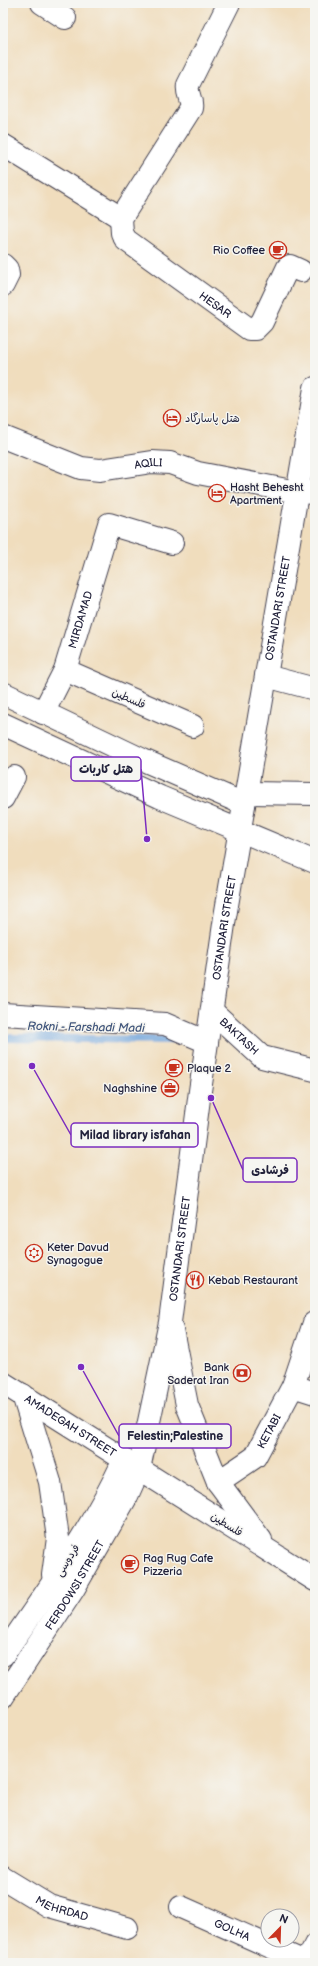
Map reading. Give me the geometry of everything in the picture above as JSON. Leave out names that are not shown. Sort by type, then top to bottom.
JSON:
[{"type":"main road","points":[[42,3],[66,18]]},
{"type":"main road","points":[[3,145],[121,218],[192,108],[192,103],[187,92],[188,85],[229,3]]},
{"type":"main road","name":"HESAR","points":[[121,218],[122,233],[126,240],[250,329],[255,329],[262,322],[288,267],[290,266],[301,271]]},
{"type":"main road","points":[[3,265],[7,269],[8,276],[3,285]]},
{"type":"main road","name":"OSTANDARI STREET","points":[[131,1464],[170,1322],[207,1042],[239,830],[266,676],[306,493],[315,388]]},
{"type":"main road","name":"AQILI","points":[[3,437],[81,468],[100,470],[152,462],[170,464],[198,473],[306,493]]},
{"type":"main road","name":"MIRDAMAD","points":[[43,713],[65,670],[108,524],[172,543]]},
{"type":"main road","name":"فلسطین","points":[[65,670],[193,726]]},
{"type":"main road","points":[[266,676],[315,688]]},
{"type":"main road","points":[[3,693],[143,760],[245,799],[315,794]]},
{"type":"main road","points":[[3,724],[160,797],[315,862]]},
{"type":"main road","points":[[3,798],[14,777]]},
{"type":"main road","name":"BAKTASH","points":[[212,1011],[262,1057],[315,1070]]},
{"type":"main road","points":[[3,1014],[165,1024],[207,1042]]},
{"type":"main road","points":[[170,1322],[187,1405],[218,1482],[269,1550]]},
{"type":"main road","name":"KETABI","points":[[218,1482],[255,1457],[293,1386],[314,1322]]},
{"type":"main road","name":"AMADEGAH STREET","points":[[3,1383],[131,1464]]},
{"type":"main road","points":[[293,1386],[315,1393]]},
{"type":"main road","points":[[23,1396],[51,1489],[58,1538],[52,1583]]},
{"type":"main road","name":"فلسطین","points":[[131,1464],[315,1580]]},
{"type":"main road","name":"فردوسی","points":[[3,1655],[52,1583],[111,1487],[131,1464]]},
{"type":"main road","name":"FERDOWSI STREET","points":[[3,1697],[72,1590],[127,1496],[131,1464]]},
{"type":"main road","name":"MEHRDAD","points":[[3,1878],[49,1906],[127,1928]]},
{"type":"main road","name":"GOLHA","points":[[181,1907],[306,1963]]},
{"type":"main road","points":[[306,1963],[315,1946]]},
{"type":"waterway","name":"Rokni - Farshadi Madi","points":[[3,1038],[169,1040]]},
{"type":"place","name":"Rio Coffee","points":[[278,250]]},
{"type":"place","name":"هتل پاسارگاد","points":[[172,418]]},
{"type":"place","name":"Hasht Behesht Apartment","points":[[217,493]]},
{"type":"place","name":"هتل کاربات","points":[[147,839]]},
{"type":"place","name":"Milad library isfahan","points":[[32,1066]]},
{"type":"place","name":"Plaque 2","points":[[174,1068]]},
{"type":"place","name":"Naghshine","points":[[170,1088]]},
{"type":"place","name":"فرشادی","points":[[211,1098]]},
{"type":"place","name":"Keter Davud Synagogue","points":[[34,1253]]},
{"type":"place","name":"Kebab Restaurant","points":[[195,1280]]},
{"type":"place","name":"Felestin;Palestine","points":[[81,1367]]},
{"type":"place","name":"Bank Saderat Iran","points":[[242,1373]]},
{"type":"place","name":"Rag Rug Cafe Pizzeria","points":[[130,1564]]}]
